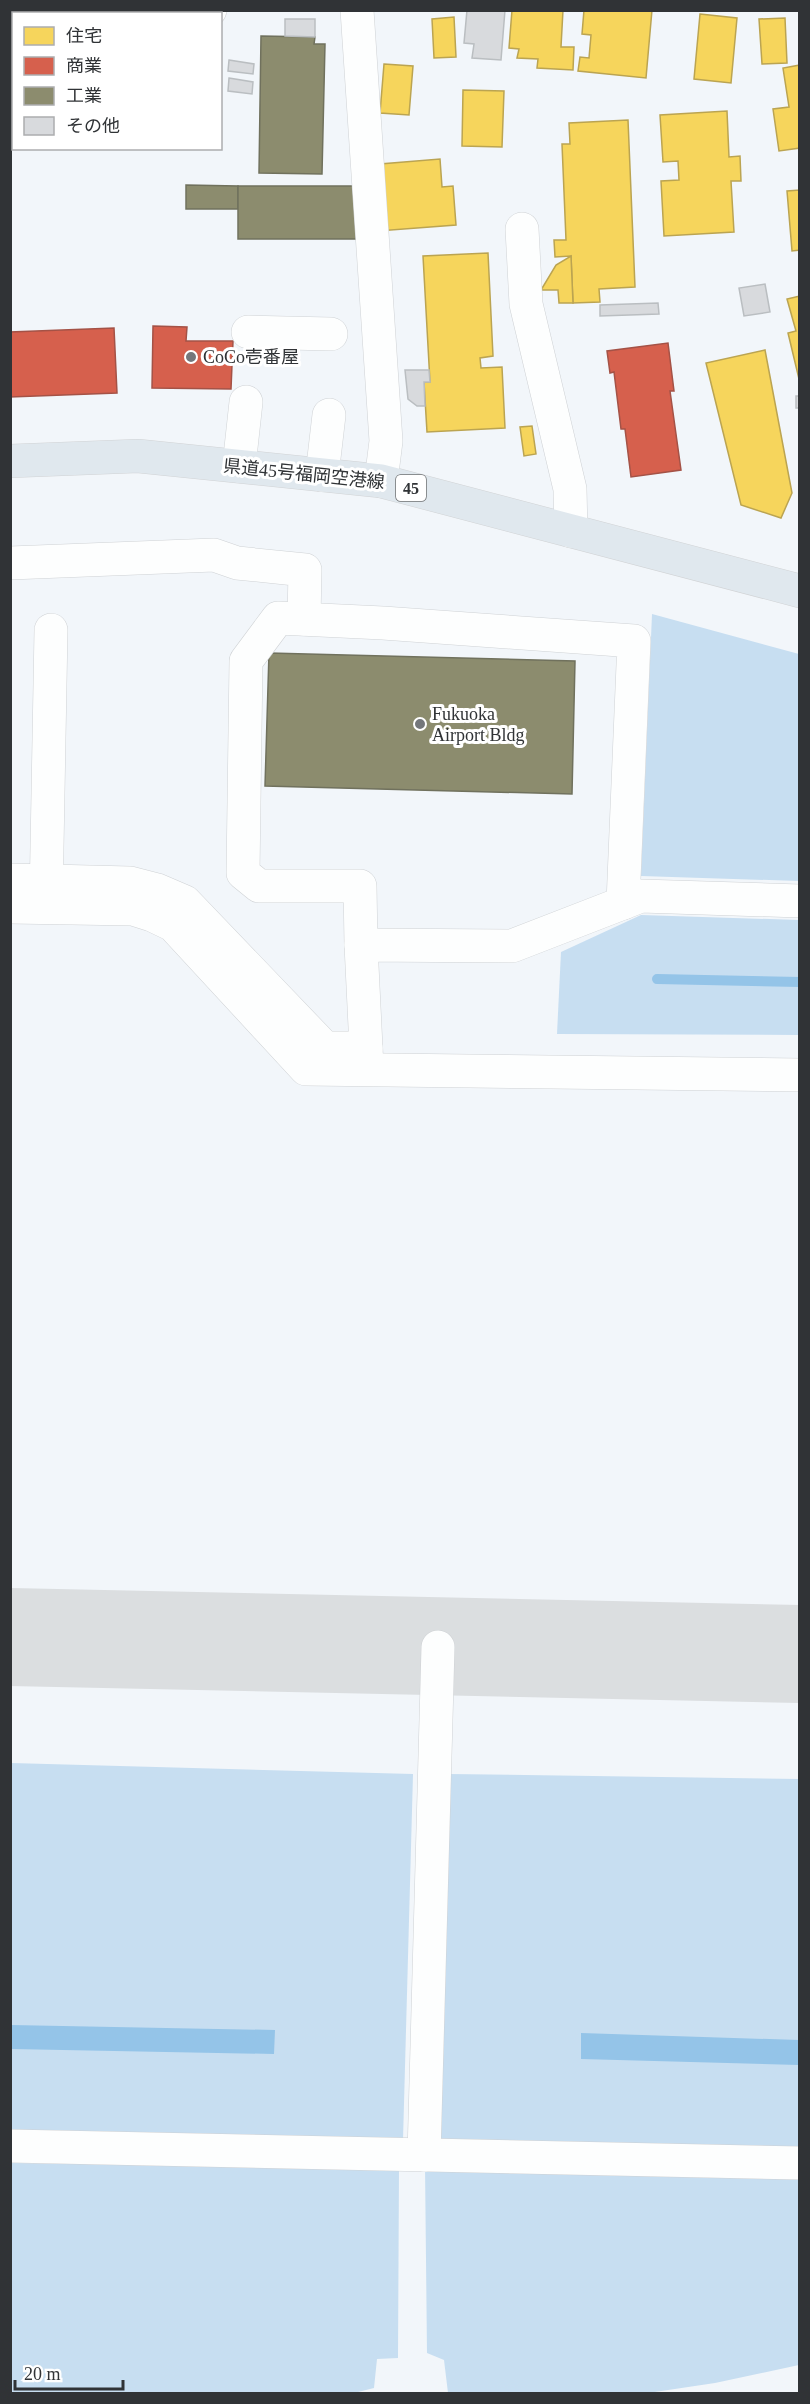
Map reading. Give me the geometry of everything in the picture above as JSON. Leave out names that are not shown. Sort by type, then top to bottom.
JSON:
[{"type":"main road","name":"県道45号福岡空港線","points":[[10,461],[138,456],[381,481],[800,591]]},
{"type":"street","points":[[357,10],[386,441],[381,481]]},
{"type":"street","points":[[522,229],[526,304],[570,489],[571,531]]},
{"type":"street","points":[[248,332],[331,334]]},
{"type":"street","points":[[239,466],[246,402]]},
{"type":"street","points":[[322,475],[329,415]]},
{"type":"street","points":[[10,563],[214,555],[237,563],[305,570],[304,620]]},
{"type":"street","points":[[10,576],[211,569],[237,563]]},
{"type":"street","points":[[366,1059],[360,886],[258,886],[243,873],[246,662],[278,618],[633,641],[623,903]]},
{"type":"street","points":[[46,895],[51,630]]},
{"type":"street","points":[[10,880],[46,895],[133,909],[173,925],[306,1069],[366,1059],[800,1052]]},
{"type":"street","points":[[10,907],[46,895]]},
{"type":"street","points":[[361,945],[512,946],[641,896],[800,901]]},
{"type":"street","points":[[366,1059],[800,1075]]},
{"type":"street","points":[[424,2155],[438,1647]]},
{"type":"street","points":[[10,2146],[800,2163]]},
{"type":"shaded area","points":[[652,614],[799,654],[799,881],[641,876]]},
{"type":"shaded area","points":[[641,915],[799,920],[799,1035],[557,1034],[561,952]]},
{"type":"shaded area","points":[[11,1763],[413,1774],[403,2140],[11,2133]]},
{"type":"shaded area","points":[[449,1774],[799,1779],[799,2149],[434,2139]]},
{"type":"shaded area","points":[[11,2163],[399,2168],[398,2358],[377,2359],[374,2388],[350,2394],[11,2394]]},
{"type":"shaded area","points":[[425,2165],[799,2174],[799,2365],[715,2383],[648,2393],[448,2393],[444,2360],[427,2353]]},
{"type":"water","points":[[11,2025],[275,2030],[274,2054],[11,2049]]},
{"type":"water","points":[[581,2033],[799,2040],[799,2065],[581,2059]]},
{"type":"building: 住宅","points":[[512,10],[563,10],[561,47],[574,47],[573,70],[537,68],[538,59],[517,58],[519,49],[509,48]]},
{"type":"building: 住宅","points":[[584,10],[652,10],[646,78],[578,71],[580,57],[589,58],[591,35],[582,34]]},
{"type":"building: 住宅","points":[[700,14],[737,18],[731,83],[694,79]]},
{"type":"building: 住宅","points":[[454,17],[456,57],[434,58],[432,19]]},
{"type":"building: 住宅","points":[[785,18],[787,63],[762,64],[759,19]]},
{"type":"building: 住宅","points":[[384,64],[413,66],[409,115],[380,113]]},
{"type":"building: 住宅","points":[[800,65],[800,148],[779,151],[773,109],[789,107],[783,68]]},
{"type":"building: 住宅","points":[[463,90],[504,91],[502,147],[462,146]]},
{"type":"building: 住宅","points":[[727,111],[729,157],[740,156],[741,181],[731,181],[734,232],[664,236],[661,181],[679,180],[678,161],[663,162],[660,115]]},
{"type":"building: 住宅","points":[[628,120],[635,287],[599,289],[600,302],[573,303],[571,256],[555,257],[554,240],[566,240],[562,144],[570,144],[569,123]]},
{"type":"building: 住宅","points":[[440,159],[442,187],[453,186],[456,225],[378,231],[380,164]]},
{"type":"building: 住宅","points":[[800,190],[800,250],[792,251],[787,191]]},
{"type":"building: 住宅","points":[[488,253],[493,356],[480,358],[481,368],[502,367],[505,428],[427,432],[424,382],[430,382],[423,256]]},
{"type":"building: 住宅","points":[[571,256],[573,303],[559,303],[558,290],[541,290],[556,265]]},
{"type":"building: 住宅","points":[[800,296],[799,379],[788,333],[796,331],[787,299]]},
{"type":"building: 住宅","points":[[765,350],[792,493],[781,518],[741,505],[706,363]]},
{"type":"building: 住宅","points":[[532,426],[536,454],[524,456],[520,427]]},
{"type":"building: 商業","points":[[10,10],[77,10],[77,12],[12,12],[12,28],[10,28]]},
{"type":"building: 商業","points":[[153,326],[187,327],[186,341],[233,341],[231,389],[152,388]]},
{"type":"building: 商業","points":[[114,328],[117,393],[10,397],[10,332]]},
{"type":"building: 商業","points":[[668,343],[674,391],[670,391],[681,470],[631,477],[625,429],[621,429],[614,372],[610,373],[607,351]]},
{"type":"building: 工業","points":[[261,36],[315,37],[314,44],[325,44],[322,174],[259,173]]},
{"type":"building: 工業","points":[[186,185],[238,186],[238,209],[186,209]]},
{"type":"building: 工業","points":[[238,186],[357,186],[356,239],[238,239]]},
{"type":"building: 工業","name":"Fukuoka Airport Bldg","points":[[269,653],[575,661],[572,794],[265,786]]},
{"type":"building: その他","points":[[467,10],[505,10],[501,60],[472,58],[474,44],[464,43]]},
{"type":"building: その他","points":[[285,19],[315,19],[315,37],[285,36]]},
{"type":"building: その他","points":[[229,60],[254,64],[253,74],[228,71]]},
{"type":"building: その他","points":[[229,78],[253,82],[252,94],[228,91]]},
{"type":"building: その他","points":[[765,284],[770,312],[744,316],[739,288]]},
{"type":"building: その他","points":[[658,303],[659,314],[600,316],[600,305]]},
{"type":"building: その他","points":[[405,370],[429,370],[430,382],[424,382],[425,406],[417,406],[408,399]]},
{"type":"building: その他","points":[[796,396],[800,396],[800,408],[796,408]]},
{"type":"waterway","points":[[657,979],[800,982]]},
{"type":"taxiway","points":[[10,1637],[800,1654]]},
{"type":"place","name":"CoCo壱番屋","points":[[191,357]]},
{"type":"place","name":"Fukuoka Airport Bldg","points":[[420,724]]}]
